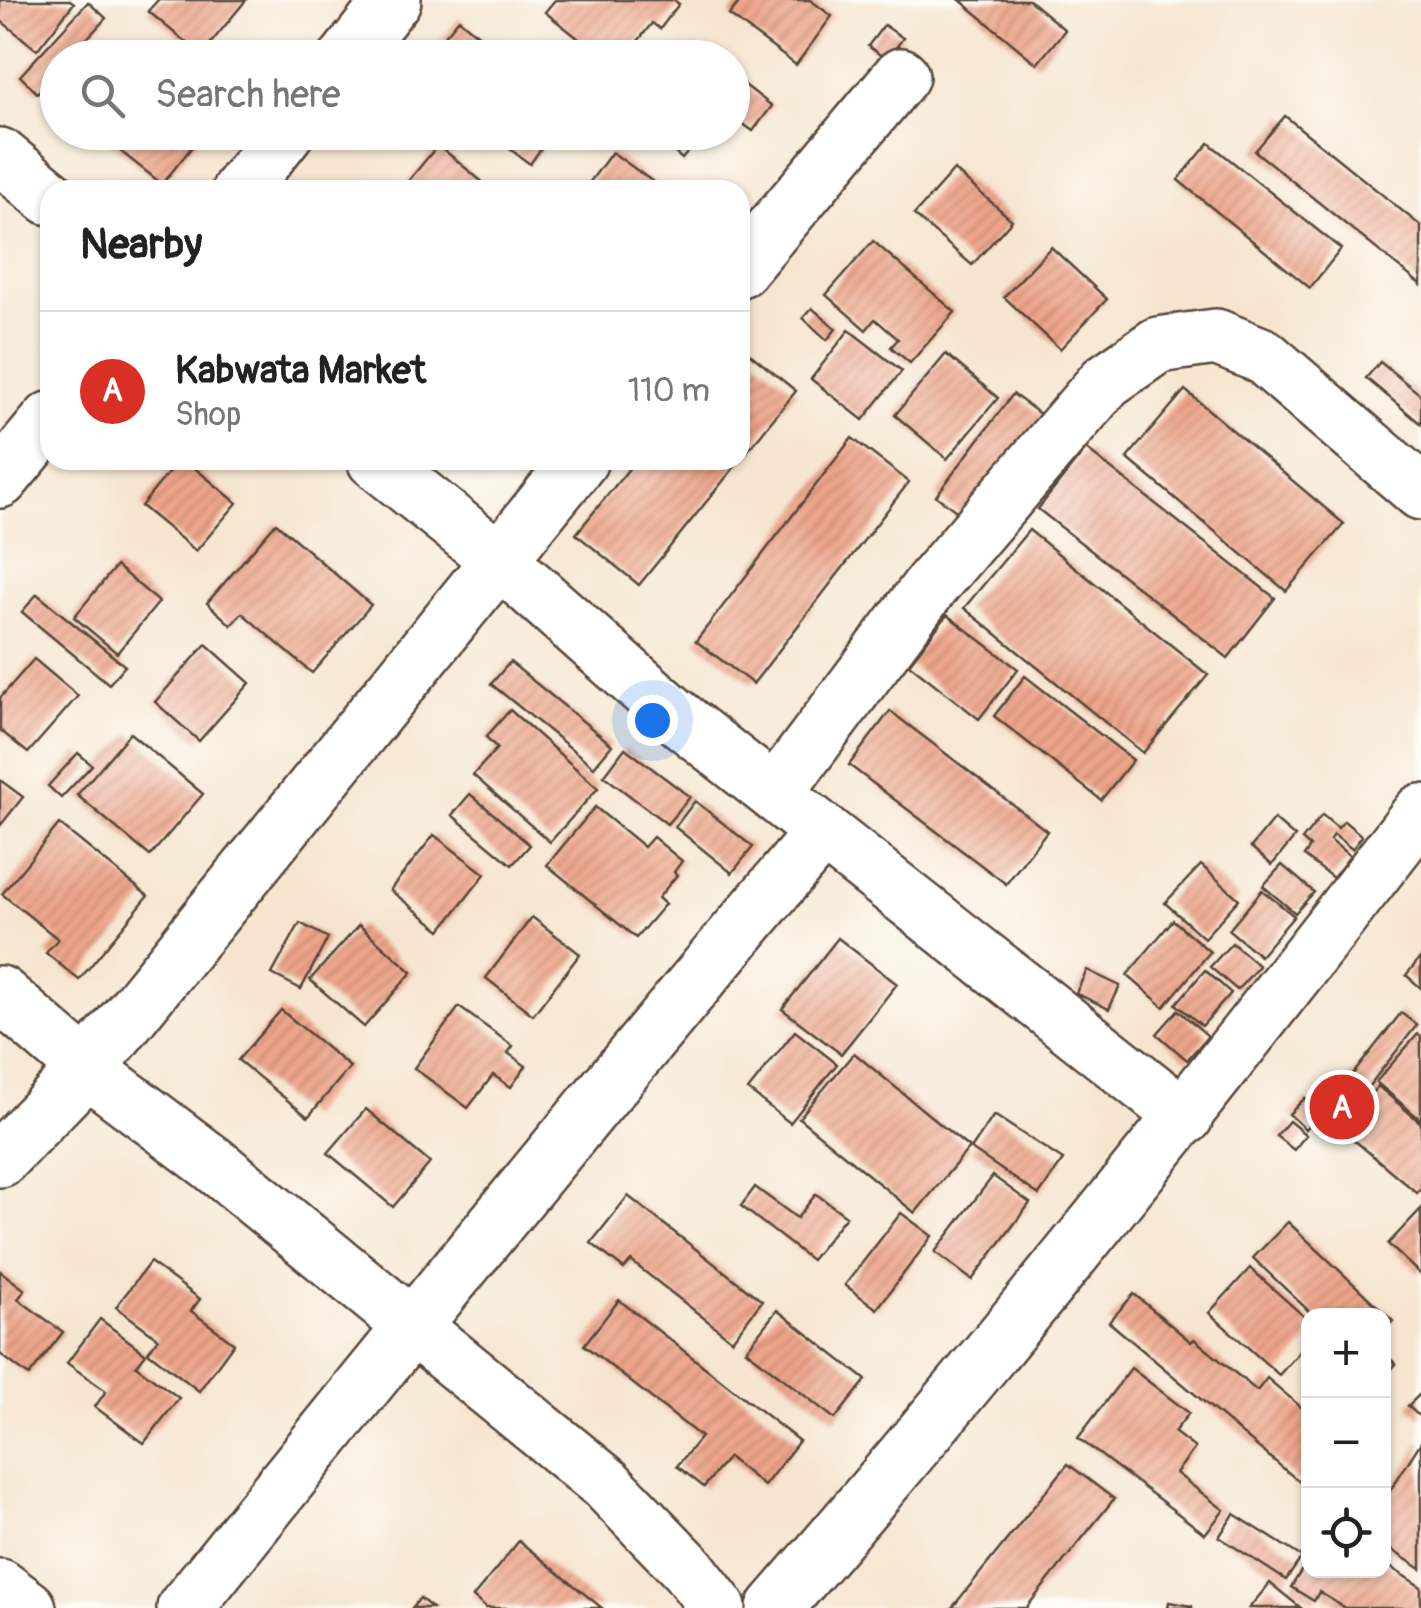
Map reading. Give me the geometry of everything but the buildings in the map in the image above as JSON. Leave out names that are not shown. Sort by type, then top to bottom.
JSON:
[{"type":"street","points":[[361,40],[393,0]]},
{"type":"street","points":[[750,258],[901,76]]},
{"type":"street","points":[[248,180],[272,150]]},
{"type":"street","points":[[0,156],[40,189]]},
{"type":"street","points":[[776,792],[932,584],[1106,380],[1158,345],[1216,337],[1262,356],[1421,492]]},
{"type":"street","points":[[0,480],[40,432]]},
{"type":"street","points":[[388,470],[498,558],[670,712],[1185,1116]]},
{"type":"street","points":[[0,1159],[87,1069],[572,470]]},
{"type":"street","points":[[775,1608],[888,1478],[1185,1116],[1421,812]]},
{"type":"street","points":[[185,1608],[541,1166],[822,834]]},
{"type":"street","points":[[0,994],[87,1069],[212,1163],[606,1484],[688,1568],[718,1608]]},
{"type":"place","name":"Kabwata Market","points":[[1342,1107]]}]
